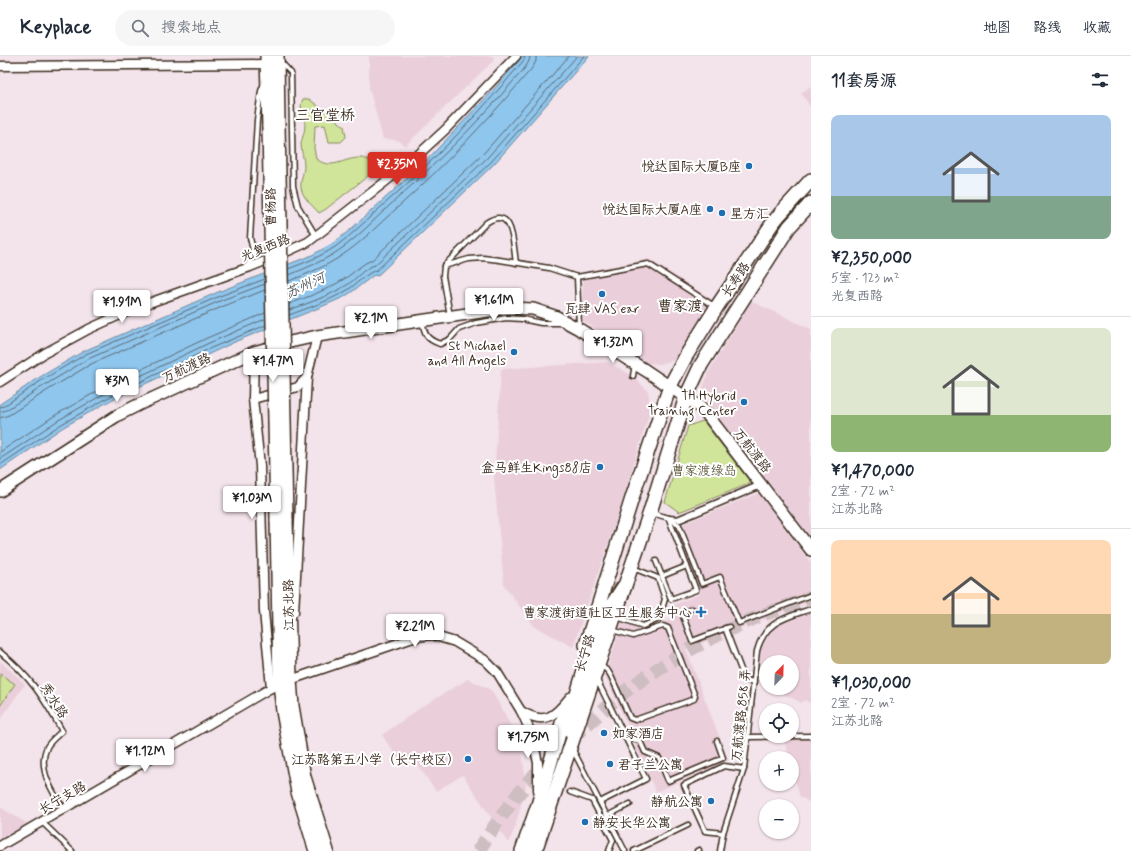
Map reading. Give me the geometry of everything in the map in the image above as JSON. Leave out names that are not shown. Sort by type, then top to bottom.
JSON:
[{"type":"highway","points":[[567,729],[593,642],[602,622],[624,587]]},
{"type":"main road","name":"曹杨路","points":[[273,59],[268,79],[274,127]]},
{"type":"main road","name":"曹杨路","points":[[273,59],[278,356]]},
{"type":"main road","name":"长寿路","points":[[670,386],[686,356],[716,308],[780,214],[811,180]]},
{"type":"main road","name":"长寿路","points":[[686,398],[705,358],[789,227],[811,203]]},
{"type":"main road","name":"江苏北路","points":[[278,356],[281,519],[280,683],[283,711],[298,792],[316,851]]},
{"type":"main road","name":"长宁路","points":[[522,851],[538,805],[570,696],[633,495],[670,386]]},
{"type":"main road","name":"长宁路","points":[[535,851],[650,512],[686,398]]},
{"type":"main road","name":"江苏北路","points":[[280,683],[292,706],[304,777],[327,851]]},
{"type":"street","name":"光复西路","points":[[0,382],[45,353],[89,329],[136,308],[298,247],[317,236],[408,164],[450,125],[516,56]]},
{"type":"street","points":[[0,66],[273,59]]},
{"type":"street","name":"万航渡路","points":[[0,491],[118,415],[254,352],[317,336],[508,308],[523,308],[546,313],[569,322],[670,386],[706,413],[811,550]]},
{"type":"street","points":[[292,646],[307,377],[317,336]]},
{"type":"street","points":[[254,352],[253,399],[260,466],[264,611],[280,683]]},
{"type":"street","points":[[253,399],[298,387],[307,377]]},
{"type":"street","points":[[680,518],[761,485]]},
{"type":"street","name":"长宁支路","points":[[0,846],[280,683],[416,637],[432,635],[455,642],[485,660],[497,672],[521,710],[536,746],[538,763],[538,805]]},
{"type":"street","points":[[521,710],[529,716],[537,718],[551,717],[559,711],[570,696]]},
{"type":"lane","points":[[273,59],[291,73],[293,186],[298,206],[317,236]]},
{"type":"lane","points":[[245,268],[254,254],[250,238],[257,120],[261,91],[268,79]]},
{"type":"lane","points":[[450,317],[443,276],[444,266],[486,223],[498,218],[504,219],[510,225],[516,263]]},
{"type":"lane","points":[[444,266],[457,262],[483,258],[549,268],[577,277],[648,264],[716,308]]},
{"type":"lane","points":[[577,277],[579,329]]},
{"type":"lane","points":[[422,321],[425,335],[432,341],[440,344],[450,339],[459,329],[476,323],[506,318],[522,319],[541,323],[569,322]]},
{"type":"lane","points":[[633,376],[635,364]]},
{"type":"lane","points":[[650,512],[669,518],[679,525],[702,584],[720,578],[739,623],[811,595]]},
{"type":"lane","points":[[669,518],[680,518]]},
{"type":"lane","points":[[656,561],[672,599],[696,590],[669,518]]},
{"type":"lane","points":[[662,576],[687,566]]},
{"type":"lane","points":[[612,623],[643,626],[659,619],[666,599],[658,578],[631,568]]},
{"type":"lane","points":[[692,609],[685,612],[682,616],[692,641],[727,628],[745,680],[754,682]]},
{"type":"lane","name":"万航渡路 858 弄","points":[[720,851],[723,833],[744,769],[757,651],[760,640],[772,625],[780,620],[811,609]]},
{"type":"lane","points":[[570,792],[592,800],[599,800],[646,780],[625,737],[596,670],[608,671],[630,718],[633,720],[694,699],[695,696],[668,628],[663,626],[633,636],[612,623]]},
{"type":"lane","name":"秀水路","points":[[0,652],[13,662],[29,679],[51,711],[62,731],[48,746],[44,754],[43,764],[49,784],[64,809]]},
{"type":"lane","points":[[748,737],[811,736]]},
{"type":"lane","points":[[625,737],[640,741],[645,752],[659,758],[668,781],[723,758],[717,741]]},
{"type":"lane","points":[[571,746],[625,851]]},
{"type":"lane","points":[[723,833],[705,831],[684,785],[724,766],[744,769]]},
{"type":"lane","points":[[592,800],[613,840],[609,851]]},
{"type":"lane","points":[[607,816],[630,804]]},
{"type":"lane","points":[[42,822],[72,851]]},
{"type":"lane","points":[[634,851],[688,825]]},
{"type":"shaded area","points":[[369,56],[493,56],[494,60],[405,146],[398,140],[383,139],[369,88]]},
{"type":"shaded area","points":[[811,86],[811,108],[801,93]]},
{"type":"shaded area","points":[[649,259],[712,300],[675,360],[660,364],[648,363],[582,320],[583,272]]},
{"type":"shaded area","points":[[751,301],[811,329],[811,538],[701,394],[708,373]]},
{"type":"shaded area","points":[[608,362],[633,376],[648,391],[651,408],[618,515],[573,647],[534,626],[504,585],[494,478],[501,369]]},
{"type":"shaded area","points":[[759,493],[811,563],[811,601],[686,649],[728,760],[656,792],[605,675],[622,623],[642,630],[674,619],[671,606],[700,594],[675,527]]},
{"type":"shaded area","points":[[811,613],[811,703],[804,700],[802,703],[785,695],[799,695],[799,655],[761,655],[761,650],[768,636],[776,626]]},
{"type":"shaded area","points":[[0,661],[25,684],[0,720]]},
{"type":"shaded area","name":"江苏路第五小学（长宁校区）","points":[[468,679],[491,690],[504,712],[522,750],[526,786],[515,828],[508,843],[463,775],[436,791],[411,756],[401,763],[382,735],[420,708]]},
{"type":"shaded area","points":[[799,739],[811,739],[811,803],[800,797],[798,791],[799,751],[787,751],[785,743],[799,743]]},
{"type":"shaded area","points":[[0,807],[28,824],[0,840]]},
{"type":"green space","points":[[303,99],[309,99],[344,126],[346,137],[341,142],[329,142],[325,125],[315,126],[314,148],[316,159],[328,164],[333,164],[363,158],[369,160],[372,169],[368,176],[319,213],[306,198],[301,188],[304,160],[301,144],[305,130],[304,118],[301,109]]},
{"type":"green space","name":"曹家渡绿岛","points":[[703,421],[751,483],[679,512],[665,502],[688,426]]},
{"type":"green space","points":[[0,674],[15,684],[0,706]]},
{"type":"water","name":"苏州河","points":[[523,56],[589,56],[494,164],[377,276],[374,275],[344,297],[239,340],[113,399],[62,428],[0,470],[0,404],[40,377],[84,351],[218,292],[312,255],[332,244],[350,230],[424,163]]},
{"type":"tunnel","points":[[478,851],[509,805],[537,772],[568,741],[626,691],[657,669],[699,644],[743,623],[811,598]]},
{"type":"place","name":"悦达国际大厦B座","points":[[749,166]]},
{"type":"place","name":"悦达国际大厦A座","points":[[710,209]]},
{"type":"place","name":"星方汇","points":[[722,213]]},
{"type":"place","name":"瓦肆 VAS ear","points":[[602,294]]},
{"type":"place","name":"St Michael and All Angels","points":[[514,352]]},
{"type":"place","name":"TH Hybrid Training Center","points":[[744,402]]},
{"type":"place","name":"盒马鲜生Kings88店","points":[[600,467]]},
{"type":"place","name":"曹家渡街道社区卫生服务中心","points":[[701,612]]},
{"type":"place","name":"如家酒店","points":[[604,733]]},
{"type":"place","name":"江苏路第五小学（长宁校区）","points":[[468,759]]},
{"type":"place","name":"君子兰公寓","points":[[610,764]]},
{"type":"place","name":"静航公寓","points":[[711,801]]},
{"type":"place","name":"静安长华公寓","points":[[585,822]]},
{"type":"district","name":"三官堂桥","points":[[325,115]]},
{"type":"district","name":"曹家渡","points":[[680,306]]}]
